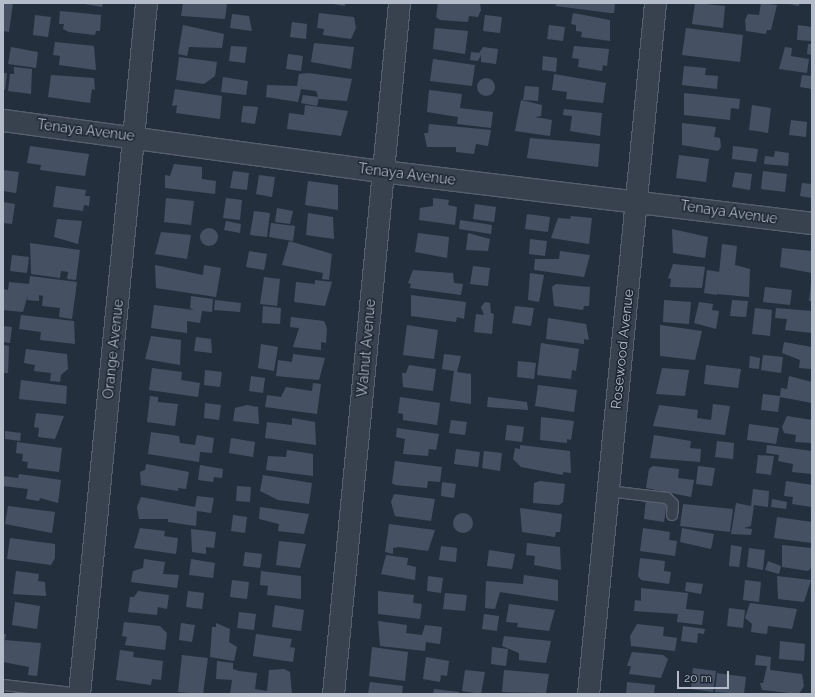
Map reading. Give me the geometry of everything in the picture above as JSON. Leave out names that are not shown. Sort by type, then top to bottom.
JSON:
[{"type":"street","name":"Orange Avenue","points":[[82,694],[146,3]]},
{"type":"street","name":"Walnut Avenue","points":[[334,694],[399,3]]},
{"type":"street","name":"Rosewood Avenue","points":[[588,694],[655,3]]},
{"type":"street","name":"Tenaya Avenue","points":[[3,120],[134,136],[382,171],[636,200],[812,223]]},
{"type":"lane","points":[[608,491],[667,498],[673,504],[672,515]]},
{"type":"lane","points":[[3,685],[82,694]]},
{"type":"building","points":[[3,3],[13,3],[9,32],[3,31]]},
{"type":"building","points":[[79,3],[103,3],[102,7]]},
{"type":"building","points":[[183,3],[227,4],[225,19],[181,16]]},
{"type":"building","points":[[328,3],[345,3],[345,6]]},
{"type":"building","points":[[438,3],[480,3],[481,10],[478,17],[469,16],[468,22],[440,20],[436,17]]},
{"type":"building","points":[[556,3],[615,3],[614,13],[610,13],[556,6]]},
{"type":"building","points":[[695,3],[725,6],[723,28],[692,24]]},
{"type":"building","points":[[761,3],[777,5],[771,30],[767,30],[766,34],[746,31],[745,20],[748,14],[759,15]]},
{"type":"building","points":[[785,3],[799,3],[799,6]]},
{"type":"building","points":[[60,11],[101,15],[100,31],[96,31],[95,35],[69,32],[63,29],[64,24],[59,24]]},
{"type":"building","points":[[319,13],[354,17],[356,28],[351,39],[323,35],[324,29],[317,28]]},
{"type":"building","points":[[573,13],[610,20],[610,41],[581,37],[582,32],[576,31],[576,25],[571,24]]},
{"type":"building","points":[[232,14],[249,16],[252,31],[230,28]]},
{"type":"building","points":[[35,15],[51,17],[48,37],[33,35]]},
{"type":"building","points":[[485,15],[502,17],[500,33],[483,31]]},
{"type":"building","points":[[292,22],[307,24],[306,39],[290,37]]},
{"type":"building","points":[[183,25],[224,34],[222,48],[189,47],[187,56],[178,54]]},
{"type":"building","points":[[549,25],[565,27],[563,41],[547,39]]},
{"type":"building","points":[[798,25],[812,27],[811,41],[797,40]]},
{"type":"building","points":[[435,28],[468,31],[465,54],[433,49]]},
{"type":"building","points":[[686,28],[743,35],[740,62],[682,55]]},
{"type":"building","points":[[55,42],[94,46],[96,70],[59,65],[60,56],[53,55]]},
{"type":"building","points":[[314,43],[354,47],[351,69],[311,62]]},
{"type":"building","points":[[808,44],[812,44],[812,55],[807,54]]},
{"type":"building","points":[[231,46],[247,47],[245,63],[229,61]]},
{"type":"building","points":[[574,46],[609,49],[607,66],[603,65],[602,71],[578,67],[579,59],[572,58]]},
{"type":"building","points":[[11,47],[38,52],[36,68],[8,64]]},
{"type":"building","points":[[483,47],[498,49],[496,64],[481,62],[481,55],[478,61],[470,60],[471,52],[479,53]]},
{"type":"building","points":[[785,47],[792,48],[791,56],[809,59],[807,73],[779,69]]},
{"type":"building","points":[[288,54],[303,56],[301,71],[286,69]]},
{"type":"building","points":[[543,56],[557,58],[556,72],[542,70]]},
{"type":"building","points":[[179,57],[217,62],[215,76],[204,84],[176,80]]},
{"type":"building","points":[[433,59],[475,65],[472,86],[430,81]]},
{"type":"building","points":[[684,66],[706,68],[705,75],[718,76],[717,89],[682,85]]},
{"type":"building","points":[[14,67],[32,69],[31,94],[8,91],[10,74],[14,74]]},
{"type":"building","points":[[3,73],[7,73],[5,90],[3,90]]},
{"type":"building","points":[[308,73],[352,79],[347,101],[319,99],[316,91],[301,89],[298,102],[266,97],[267,85],[297,86],[299,74]]},
{"type":"building","points":[[554,74],[606,83],[603,103],[566,99],[567,92],[552,90]]},
{"type":"building","points":[[51,75],[94,78],[95,90],[92,89],[90,103],[48,97]]},
{"type":"building","points":[[802,75],[812,76],[812,89],[800,87]]},
{"type":"building","points":[[223,77],[248,81],[246,95],[221,92]]},
{"type":"building","points":[[482,78],[490,78],[495,83],[493,94],[490,96],[482,96],[477,91],[477,83]]},
{"type":"building","points":[[525,86],[539,87],[538,101],[523,100]]},
{"type":"building","points":[[175,89],[222,96],[220,119],[176,113],[177,105],[172,106]]},
{"type":"building","points":[[429,90],[462,94],[460,108],[493,112],[491,128],[457,124],[458,117],[427,112]]},
{"type":"building","points":[[684,93],[740,99],[739,109],[731,108],[730,120],[684,115]]},
{"type":"building","points":[[303,95],[319,97],[317,106],[301,103]]},
{"type":"building","points":[[521,100],[542,105],[541,116],[535,117],[552,120],[550,136],[515,131]]},
{"type":"building","points":[[305,105],[348,111],[341,136],[287,129],[289,113],[304,115]]},
{"type":"building","points":[[752,105],[771,108],[768,133],[749,130]]},
{"type":"building","points":[[243,106],[258,107],[255,124],[241,122]]},
{"type":"building","points":[[564,109],[602,113],[600,136],[570,131],[572,116],[563,115]]},
{"type":"building","points":[[791,120],[807,122],[806,137],[789,135]]},
{"type":"building","points":[[682,123],[716,127],[714,137],[720,138],[721,147],[718,151],[682,145]]},
{"type":"building","points":[[429,124],[491,130],[488,146],[476,144],[474,154],[456,152],[456,147],[427,147],[424,133],[428,133]]},
{"type":"building","points":[[530,138],[600,144],[598,167],[527,158]]},
{"type":"building","points":[[30,146],[89,154],[85,176],[40,170],[41,165],[27,163]]},
{"type":"building","points":[[733,146],[758,149],[756,162],[732,159]]},
{"type":"building","points":[[775,151],[789,153],[788,166],[764,164],[765,156],[774,157]]},
{"type":"building","points":[[679,155],[709,159],[706,182],[676,178]]},
{"type":"building","points":[[174,164],[202,167],[202,179],[216,181],[215,194],[165,188],[165,175],[170,176]]},
{"type":"building","points":[[3,170],[19,172],[16,193],[3,191]]},
{"type":"building","points":[[233,171],[249,173],[247,190],[230,188]]},
{"type":"building","points":[[763,171],[787,174],[785,192],[761,189]]},
{"type":"building","points":[[735,172],[752,174],[750,190],[732,187]]},
{"type":"building","points":[[259,175],[275,177],[272,197],[256,194]]},
{"type":"building","points":[[308,181],[338,185],[338,210],[305,205]]},
{"type":"building","points":[[802,183],[812,184],[812,198],[800,196]]},
{"type":"building","points":[[56,186],[86,190],[85,196],[90,196],[89,206],[84,205],[83,211],[53,207]]},
{"type":"building","points":[[166,198],[194,201],[191,225],[164,222]]},
{"type":"building","points":[[226,198],[242,200],[240,220],[223,218]]},
{"type":"building","points":[[433,198],[449,200],[448,205],[457,207],[455,225],[419,220],[420,208],[433,206]]},
{"type":"building","points":[[3,202],[15,204],[12,224],[3,223]]},
{"type":"building","points":[[475,204],[496,207],[494,222],[473,219]]},
{"type":"building","points":[[277,208],[293,211],[290,224],[275,222]]},
{"type":"building","points":[[254,211],[270,213],[267,237],[250,235]]},
{"type":"building","points":[[308,213],[333,217],[334,239],[306,235]]},
{"type":"building","points":[[527,214],[550,217],[548,232],[525,229]]},
{"type":"building","points":[[571,216],[592,218],[589,244],[551,238],[558,218],[570,219]]},
{"type":"building","points":[[57,219],[82,221],[78,244],[54,237]]},
{"type":"building","points":[[460,220],[492,225],[491,234],[459,229]]},
{"type":"building","points":[[226,221],[241,224],[240,233],[224,230]]},
{"type":"building","points":[[271,223],[295,226],[293,241],[269,237]]},
{"type":"building","points":[[209,228],[215,231],[218,237],[215,243],[209,246],[203,243],[200,237],[203,231]]},
{"type":"building","points":[[672,229],[708,237],[705,258],[673,253]]},
{"type":"building","points":[[161,232],[191,235],[187,259],[155,254]]},
{"type":"building","points":[[418,233],[449,237],[447,258],[415,252]]},
{"type":"building","points":[[468,233],[490,239],[488,251],[466,250]]},
{"type":"building","points":[[530,239],[547,241],[545,256],[529,254]]},
{"type":"building","points":[[289,241],[332,254],[329,280],[322,279],[323,273],[282,265]]},
{"type":"building","points":[[30,243],[80,250],[76,280],[67,279],[68,272],[61,271],[60,278],[31,274]]},
{"type":"building","points":[[722,244],[737,246],[735,265],[750,269],[749,297],[717,294]]},
{"type":"building","points":[[782,248],[812,251],[812,273],[780,267]]},
{"type":"building","points":[[249,251],[267,254],[264,270],[246,267]]},
{"type":"building","points":[[560,251],[590,255],[584,277],[534,270],[535,259],[559,259]]},
{"type":"building","points":[[12,255],[29,257],[27,273],[10,271]]},
{"type":"building","points":[[673,264],[705,267],[702,288],[670,287],[671,279],[668,278]]},
{"type":"building","points":[[155,265],[203,275],[204,265],[221,268],[216,297],[156,288]]},
{"type":"building","points":[[473,266],[490,268],[488,286],[470,284]]},
{"type":"building","points":[[413,270],[453,273],[454,283],[463,284],[461,295],[410,288],[411,284],[408,283]]},
{"type":"building","points":[[707,270],[720,272],[717,295],[704,293]]},
{"type":"building","points":[[530,273],[544,275],[539,302],[528,300]]},
{"type":"building","points":[[30,276],[77,282],[72,319],[59,317],[60,308],[42,306],[43,296],[39,295],[39,301],[27,300],[28,294],[23,312],[3,310],[3,289],[8,290],[9,282],[29,284]]},
{"type":"building","points":[[264,277],[280,279],[277,306],[260,304]]},
{"type":"building","points":[[315,280],[332,282],[325,306],[294,302],[296,282],[315,284]]},
{"type":"building","points":[[811,283],[812,301],[809,301]]},
{"type":"building","points":[[556,284],[590,287],[589,306],[584,306],[583,310],[554,306],[552,287]]},
{"type":"building","points":[[765,287],[792,290],[790,305],[763,302]]},
{"type":"building","points":[[411,295],[466,302],[464,319],[457,317],[456,322],[411,316]]},
{"type":"building","points":[[191,296],[213,299],[212,312],[202,311],[200,323],[187,321],[187,333],[151,328],[154,305],[194,310],[190,308]]},
{"type":"building","points":[[215,300],[241,303],[240,312],[214,310]]},
{"type":"building","points":[[664,300],[691,302],[689,324],[663,322]]},
{"type":"building","points":[[732,300],[748,301],[746,317],[730,316]]},
{"type":"building","points":[[485,302],[490,303],[491,313],[494,314],[492,334],[474,332],[476,314],[484,315],[481,307]]},
{"type":"building","points":[[699,302],[713,304],[712,310],[719,311],[716,329],[694,323]]},
{"type":"building","points":[[263,306],[281,308],[280,324],[262,323]]},
{"type":"building","points":[[515,306],[534,308],[531,326],[512,323]]},
{"type":"building","points":[[755,308],[772,310],[770,336],[752,334]]},
{"type":"building","points":[[776,308],[812,311],[812,333],[785,330],[787,319],[775,318]]},
{"type":"building","points":[[21,315],[74,321],[75,344],[40,340],[41,332],[19,329]]},
{"type":"building","points":[[291,317],[324,321],[327,328],[326,343],[321,342],[321,350],[293,347],[299,328],[290,327]]},
{"type":"building","points":[[548,318],[586,324],[589,340],[584,339],[584,344],[546,339]]},
{"type":"building","points":[[407,325],[438,330],[434,359],[403,355]]},
{"type":"building","points":[[660,325],[702,331],[695,360],[660,356]]},
{"type":"building","points":[[3,326],[12,327],[10,343],[3,342]]},
{"type":"building","points":[[151,336],[181,340],[180,365],[145,359]]},
{"type":"building","points":[[196,337],[211,339],[212,353],[194,351]]},
{"type":"building","points":[[784,342],[812,347],[812,369],[799,368],[800,360],[782,353]]},
{"type":"building","points":[[541,343],[579,349],[576,371],[572,370],[571,379],[537,375]]},
{"type":"building","points":[[261,344],[278,347],[274,371],[258,368]]},
{"type":"building","points":[[3,345],[9,346],[8,373],[3,373]]},
{"type":"building","points":[[26,349],[67,354],[68,369],[61,375],[60,382],[50,381],[51,373],[34,371],[35,365],[24,363]]},
{"type":"building","points":[[293,354],[325,358],[319,380],[276,376],[278,360],[292,362]]},
{"type":"building","points":[[444,354],[461,356],[457,372],[471,374],[471,404],[450,401],[454,371],[442,369]]},
{"type":"building","points":[[763,355],[783,357],[781,373],[761,370]]},
{"type":"building","points":[[750,356],[760,358],[759,369],[749,368]]},
{"type":"building","points":[[518,361],[536,363],[534,379],[517,377]]},
{"type":"building","points":[[409,365],[436,369],[433,391],[403,387],[402,373],[406,373]]},
{"type":"building","points":[[706,365],[741,369],[738,388],[704,384]]},
{"type":"building","points":[[152,368],[182,372],[181,380],[200,383],[198,397],[149,390]]},
{"type":"building","points":[[662,368],[689,370],[685,396],[656,394]]},
{"type":"building","points":[[205,370],[222,372],[220,387],[204,385]]},
{"type":"building","points":[[251,376],[265,378],[263,393],[249,391]]},
{"type":"building","points":[[789,376],[812,382],[812,403],[780,397],[778,412],[761,410],[763,394],[780,396],[781,388],[787,389]]},
{"type":"building","points":[[21,380],[67,386],[66,404],[19,399]]},
{"type":"building","points":[[313,383],[321,384],[317,414],[265,407],[267,395],[281,397],[286,387],[312,391]]},
{"type":"building","points":[[538,385],[577,390],[574,412],[535,406]]},
{"type":"building","points":[[150,396],[158,397],[158,402],[178,404],[175,426],[147,422]]},
{"type":"building","points":[[400,397],[440,403],[437,425],[403,420],[403,414],[398,413]]},
{"type":"building","points":[[488,397],[527,402],[528,410],[487,407]]},
{"type":"building","points":[[205,403],[221,405],[219,420],[204,418]]},
{"type":"building","points":[[713,404],[730,406],[725,435],[653,426],[659,405],[698,410],[697,418],[711,420]]},
{"type":"building","points":[[247,405],[258,407],[259,424],[233,421],[235,408]]},
{"type":"building","points":[[36,413],[64,416],[55,439],[38,437],[39,428],[34,427]]},
{"type":"building","points":[[787,416],[812,420],[812,443],[795,442],[796,435],[784,433],[782,427]]},
{"type":"building","points":[[541,417],[574,421],[571,440],[567,439],[567,443],[540,440]]},
{"type":"building","points":[[292,418],[315,422],[316,445],[265,438],[267,422],[292,425]]},
{"type":"building","points":[[451,420],[467,422],[465,435],[449,433]]},
{"type":"building","points":[[749,424],[779,428],[776,444],[747,440]]},
{"type":"building","points":[[507,425],[524,427],[522,442],[505,440]]},
{"type":"building","points":[[397,428],[439,434],[436,450],[429,449],[428,456],[403,454],[405,439],[396,437]]},
{"type":"building","points":[[5,431],[21,433],[20,441],[5,439]]},
{"type":"building","points":[[151,432],[179,436],[180,443],[195,445],[197,435],[214,438],[212,453],[200,452],[199,462],[148,454]]},
{"type":"building","points":[[654,435],[691,441],[690,448],[701,449],[700,462],[650,458]]},
{"type":"building","points":[[231,438],[255,442],[253,457],[229,453]]},
{"type":"building","points":[[717,441],[734,443],[733,459],[715,457]]},
{"type":"building","points":[[17,442],[62,448],[59,472],[27,468],[28,462],[22,461],[23,454],[16,453]]},
{"type":"building","points":[[520,445],[570,451],[571,473],[563,472],[563,475],[521,467],[513,459],[515,448],[520,449]]},
{"type":"building","points":[[767,445],[812,451],[812,474],[792,472],[793,464],[778,461],[779,455],[766,453]]},
{"type":"building","points":[[456,449],[480,452],[478,467],[454,464]]},
{"type":"building","points":[[287,450],[313,454],[313,476],[266,470],[268,456],[286,457]]},
{"type":"building","points":[[484,451],[502,453],[500,471],[482,468]]},
{"type":"building","points":[[758,455],[774,456],[771,475],[756,473]]},
{"type":"building","points":[[395,461],[442,467],[440,482],[428,481],[427,488],[395,485],[392,483]]},
{"type":"building","points":[[146,464],[189,472],[186,489],[178,488],[178,491],[141,485],[140,472],[145,470]]},
{"type":"building","points":[[200,465],[223,469],[222,478],[214,477],[213,482],[198,480]]},
{"type":"building","points":[[653,466],[679,469],[678,478],[694,480],[691,497],[646,488],[649,469]]},
{"type":"building","points":[[698,466],[715,468],[712,486],[696,484]]},
{"type":"building","points":[[19,474],[61,480],[58,503],[40,498],[39,501],[26,499],[28,489],[3,486],[3,476],[18,478]]},
{"type":"building","points":[[263,475],[312,483],[309,504],[278,500],[260,491]]},
{"type":"building","points":[[540,481],[565,484],[563,502],[559,505],[533,503],[534,483]]},
{"type":"building","points":[[786,481],[812,485],[812,507],[792,504],[793,497],[784,496]]},
{"type":"building","points":[[442,482],[456,484],[454,498],[441,496]]},
{"type":"building","points":[[237,486],[251,487],[250,502],[236,501]]},
{"type":"building","points":[[753,489],[769,491],[768,507],[754,505],[751,526],[744,528],[752,529],[751,535],[731,534],[736,503],[751,506]]},
{"type":"building","points":[[394,494],[435,499],[431,521],[395,516],[391,502]]},
{"type":"building","points":[[197,496],[214,498],[211,513],[197,511],[196,526],[168,522],[168,519],[139,519],[137,507],[141,497],[195,507]]},
{"type":"building","points":[[646,499],[667,502],[664,522],[644,519]]},
{"type":"building","points":[[772,499],[787,502],[786,509],[771,507]]},
{"type":"building","points":[[683,504],[733,509],[730,532],[680,526]]},
{"type":"building","points":[[8,506],[55,512],[52,533],[5,524]]},
{"type":"building","points":[[260,507],[309,514],[304,534],[278,531],[279,524],[259,519]]},
{"type":"building","points":[[520,508],[562,514],[560,532],[556,532],[555,537],[522,532]]},
{"type":"building","points":[[463,513],[470,516],[473,523],[470,530],[463,533],[456,530],[453,523],[456,516]]},
{"type":"building","points":[[233,515],[247,517],[245,533],[231,531]]},
{"type":"building","points":[[777,517],[812,522],[812,543],[774,538]]},
{"type":"building","points":[[389,524],[435,530],[428,551],[399,547],[393,548],[393,554],[385,552]]},
{"type":"building","points":[[140,528],[165,531],[164,536],[178,538],[176,554],[134,548]]},
{"type":"building","points":[[643,528],[670,532],[669,540],[677,541],[675,556],[640,551]]},
{"type":"building","points":[[682,528],[714,534],[711,549],[680,542]]},
{"type":"building","points":[[191,529],[216,532],[214,548],[206,547],[206,554],[192,552]]},
{"type":"building","points":[[10,538],[55,544],[55,558],[51,565],[7,559]]},
{"type":"building","points":[[279,541],[306,544],[300,568],[276,565]]},
{"type":"building","points":[[527,543],[560,547],[561,570],[534,565],[535,556],[526,555]]},
{"type":"building","points":[[731,545],[742,547],[739,567],[729,566]]},
{"type":"building","points":[[782,545],[812,548],[812,567],[808,571],[782,567]]},
{"type":"building","points":[[441,546],[457,548],[456,562],[439,560]]},
{"type":"building","points":[[749,548],[765,550],[763,570],[747,567]]},
{"type":"building","points":[[489,550],[515,554],[512,569],[487,566]]},
{"type":"building","points":[[245,552],[262,554],[260,568],[243,566]]},
{"type":"building","points":[[386,555],[408,558],[407,565],[416,567],[415,580],[381,574]]},
{"type":"building","points":[[640,558],[665,561],[664,571],[671,572],[669,584],[641,580],[638,576]]},
{"type":"building","points":[[144,559],[165,562],[163,574],[179,575],[177,588],[131,582],[133,571],[143,568]]},
{"type":"building","points":[[191,559],[215,563],[213,578],[189,575]]},
{"type":"building","points":[[768,561],[781,566],[779,574],[765,570]]},
{"type":"building","points":[[16,571],[39,574],[38,581],[45,582],[46,596],[13,594]]},
{"type":"building","points":[[261,571],[301,576],[301,599],[267,595],[268,586],[260,585]]},
{"type":"building","points":[[524,575],[558,580],[558,601],[500,592],[495,609],[485,608],[486,581],[523,584]]},
{"type":"building","points":[[428,576],[443,578],[441,593],[427,591]]},
{"type":"building","points":[[777,576],[811,580],[804,602],[778,599]]},
{"type":"building","points":[[232,580],[249,582],[247,599],[230,597]]},
{"type":"building","points":[[745,580],[761,582],[759,602],[743,600]]},
{"type":"building","points":[[686,582],[703,584],[701,594],[685,591]]},
{"type":"building","points":[[641,588],[688,593],[686,609],[704,611],[702,625],[677,622],[678,614],[634,611],[635,600],[641,601]]},
{"type":"building","points":[[138,591],[169,595],[167,609],[158,607],[157,615],[128,612],[130,597],[134,597]]},
{"type":"building","points":[[188,591],[204,593],[202,609],[186,607]]},
{"type":"building","points":[[378,591],[414,595],[413,603],[422,604],[420,619],[378,614]]},
{"type":"building","points":[[445,593],[467,595],[465,611],[443,609]]},
{"type":"building","points":[[15,602],[40,606],[37,629],[12,625]]},
{"type":"building","points":[[750,603],[797,609],[792,629],[768,626],[767,634],[751,632],[752,624],[745,618]]},
{"type":"building","points":[[509,604],[555,610],[549,631],[517,627],[518,623],[506,622]]},
{"type":"building","points":[[275,605],[304,610],[301,631],[272,627]]},
{"type":"building","points":[[729,608],[745,610],[743,628],[727,626]]},
{"type":"building","points":[[239,612],[256,614],[254,630],[237,628]]},
{"type":"building","points":[[484,614],[499,616],[497,631],[482,629]]},
{"type":"building","points":[[378,621],[407,625],[406,633],[422,635],[425,625],[442,627],[440,644],[426,642],[425,651],[380,646]]},
{"type":"building","points":[[124,622],[160,626],[167,633],[165,650],[125,645],[127,637],[122,636]]},
{"type":"building","points":[[181,623],[195,625],[192,642],[179,640]]},
{"type":"building","points":[[216,623],[230,629],[229,642],[237,647],[234,661],[210,657],[212,627],[216,627]]},
{"type":"building","points":[[637,624],[664,627],[663,636],[677,638],[675,651],[631,646],[630,636]]},
{"type":"building","points":[[683,626],[705,629],[704,634],[698,633],[697,643],[681,641]]},
{"type":"building","points":[[3,634],[6,634],[5,640],[41,643],[37,676],[28,675],[29,667],[3,662]]},
{"type":"building","points":[[256,634],[292,639],[290,647],[295,648],[293,662],[253,656]]},
{"type":"building","points":[[504,636],[551,641],[546,663],[519,660],[519,653],[502,646]]},
{"type":"building","points":[[780,641],[805,644],[804,661],[779,659]]},
{"type":"building","points":[[372,647],[408,652],[405,681],[369,676]]},
{"type":"building","points":[[492,647],[508,649],[506,666],[491,664]]},
{"type":"building","points":[[120,650],[134,652],[133,657],[163,661],[161,680],[152,679],[151,685],[116,680]]},
{"type":"building","points":[[632,652],[663,655],[668,659],[661,678],[629,674],[631,666],[627,666]]},
{"type":"building","points":[[182,655],[208,658],[203,694],[178,692]]},
{"type":"building","points":[[756,655],[771,657],[770,670],[802,674],[804,686],[799,694],[762,690],[760,683],[763,683],[767,666],[755,665]]},
{"type":"building","points":[[426,657],[449,661],[447,676],[441,675],[440,682],[423,679]]},
{"type":"building","points":[[217,661],[233,663],[233,669],[239,671],[257,673],[255,689],[267,691],[269,670],[284,669],[290,672],[292,694],[230,694],[232,680],[216,679]]},
{"type":"building","points":[[693,668],[716,671],[713,692],[691,689]]},
{"type":"building","points":[[465,670],[485,672],[481,694],[462,691]]},
{"type":"building","points":[[504,670],[549,674],[546,693],[502,692]]},
{"type":"building","points":[[717,673],[746,677],[744,694],[715,692]]},
{"type":"building","points":[[370,682],[403,686],[402,694],[368,694]]},
{"type":"building","points":[[627,682],[655,685],[654,694],[626,694]]},
{"type":"building","points":[[434,689],[459,692],[458,694],[433,694]]}]
